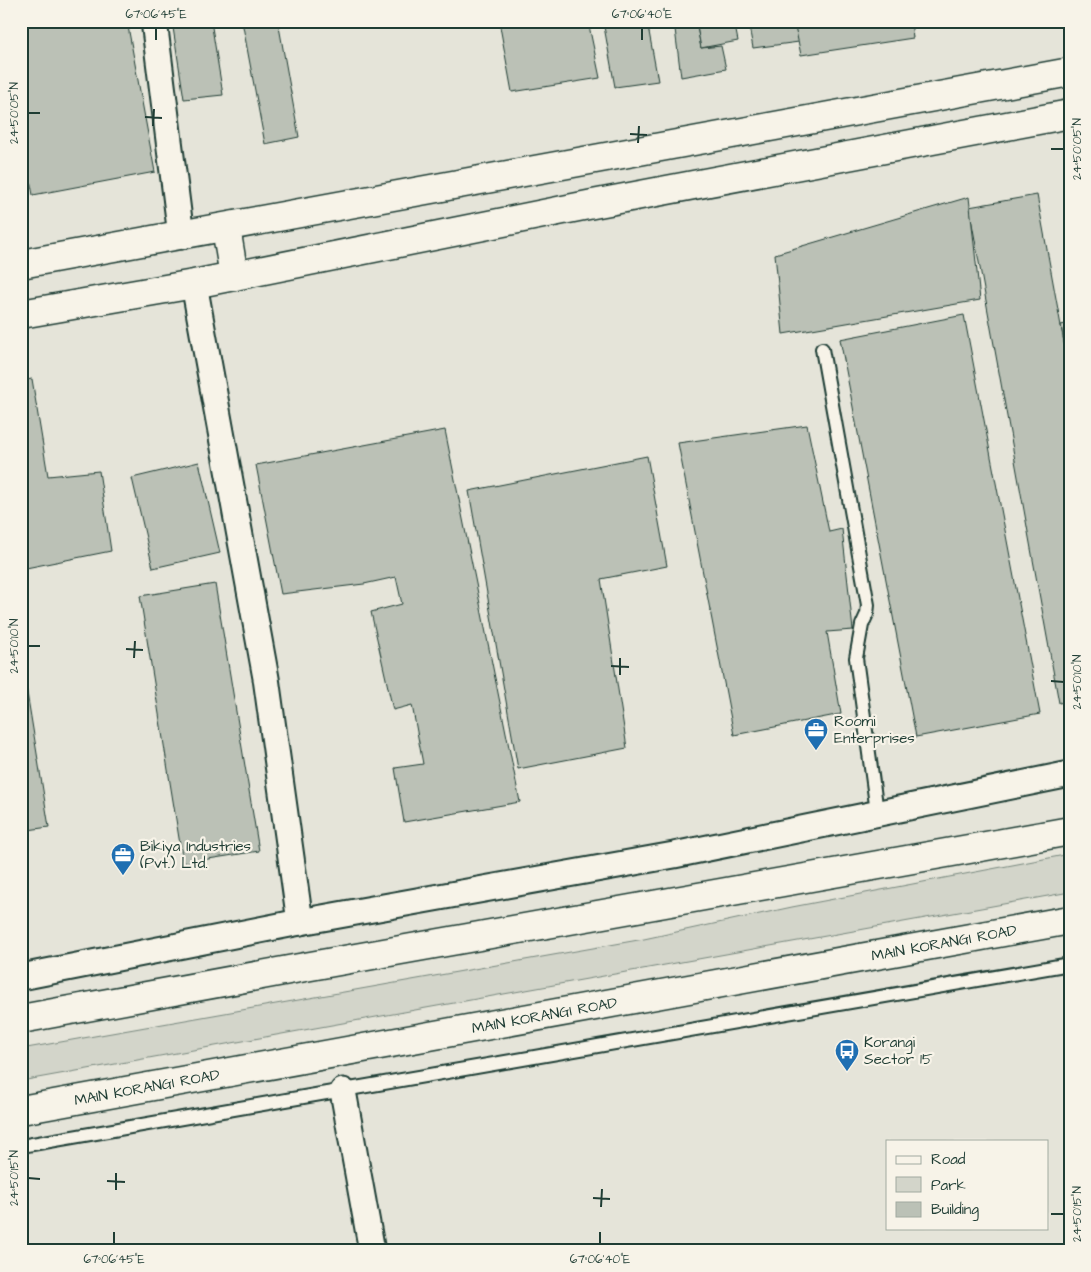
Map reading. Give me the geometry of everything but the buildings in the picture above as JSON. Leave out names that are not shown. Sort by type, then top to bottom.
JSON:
[{"type":"street","points":[[154,21],[181,236]]},
{"type":"street","points":[[21,264],[1070,72]]},
{"type":"street","points":[[21,314],[194,284],[583,206],[1070,114]]},
{"type":"street","points":[[226,228],[234,276]]},
{"type":"street","points":[[194,284],[266,678],[300,922]]},
{"type":"street","points":[[21,978],[300,922],[674,855],[1070,774]]},
{"type":"street","points":[[21,1019],[295,968],[1070,831]]},
{"type":"street","name":"MAIN KORANGI ROAD","points":[[21,1110],[1070,920]]},
{"type":"street","points":[[343,1091],[372,1251]]},
{"type":"lane","points":[[822,348],[868,605],[856,658],[878,812]]},
{"type":"lane","points":[[21,1146],[1070,964]]},
{"type":"shaded area","points":[[21,21],[1070,21],[1070,1251],[21,1251]]},
{"type":"green space","points":[[1070,854],[1070,892],[21,1081],[21,1049],[644,939],[792,907]]},
{"type":"place","name":"Roomi Enterprises","points":[[816,751]]},
{"type":"place","name":"Bikiya Industries (Pvt.) Ltd.","points":[[123,876]]},
{"type":"place","name":"Korangi Sector 15","points":[[847,1072]]}]
